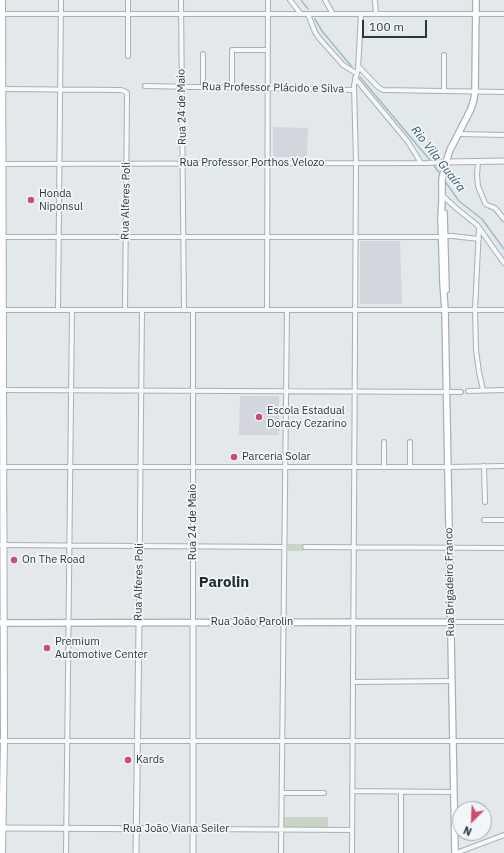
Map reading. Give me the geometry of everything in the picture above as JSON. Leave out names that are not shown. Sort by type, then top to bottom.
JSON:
[{"type":"main road","points":[[2,0],[2,853]]},
{"type":"main road","name":"Rua Brigadeiro Franco","points":[[456,853],[446,392],[445,310],[447,284],[444,236],[445,217],[442,201],[442,185],[443,172],[450,150],[471,109],[474,99],[476,0]]},
{"type":"main road","name":"Rua João Parolin","points":[[2,623],[451,622]]},
{"type":"street","points":[[58,310],[61,0]]},
{"type":"street","points":[[128,0],[128,56]]},
{"type":"street","name":"Rua 24 de Maio","points":[[181,0],[184,310]]},
{"type":"street","points":[[267,310],[268,0]]},
{"type":"street","points":[[290,0],[301,14]]},
{"type":"street","points":[[325,0],[333,14]]},
{"type":"street","points":[[375,0],[376,14]]},
{"type":"street","points":[[1,14],[504,14]]},
{"type":"street","points":[[308,14],[318,38],[343,65],[356,76],[408,142],[421,163]]},
{"type":"street","points":[[352,853],[356,163],[354,90],[358,66],[361,14]]},
{"type":"street","points":[[232,87],[232,50],[268,50]]},
{"type":"street","points":[[203,87],[204,54]]},
{"type":"street","points":[[444,55],[444,90]]},
{"type":"street","points":[[358,66],[378,88],[383,90],[504,92]]},
{"type":"street","name":"Rua Professor Plácido e Silva","points":[[145,86],[354,90]]},
{"type":"street","points":[[1,89],[60,90]]},
{"type":"street","name":"Rua Alferes Poli","points":[[60,90],[121,90],[126,92],[127,163],[125,310]]},
{"type":"street","points":[[458,134],[504,135]]},
{"type":"street","name":"Rua Professor Porthos Velozo","points":[[1,164],[428,163],[504,161]]},
{"type":"street","points":[[478,162],[478,186],[485,203],[495,208],[504,219]]},
{"type":"street","points":[[442,195],[475,223],[504,262]]},
{"type":"street","points":[[442,201],[456,208]]},
{"type":"street","points":[[479,228],[475,310],[477,356],[483,390]]},
{"type":"street","points":[[1,237],[456,236],[479,239]]},
{"type":"street","points":[[1,310],[504,310]]},
{"type":"street","points":[[66,853],[72,310]]},
{"type":"street","name":"Rua Alferes Poli","points":[[136,853],[142,310]]},
{"type":"street","name":"Rua 24 de Maio","points":[[192,853],[193,310]]},
{"type":"street","points":[[282,853],[287,310]]},
{"type":"street","points":[[1,390],[461,392]]},
{"type":"street","points":[[468,391],[504,390]]},
{"type":"street","points":[[384,442],[384,467]]},
{"type":"street","points":[[410,442],[410,467]]},
{"type":"street","points":[[484,466],[485,502]]},
{"type":"street","points":[[2,467],[504,466]]},
{"type":"street","points":[[484,520],[504,520]]},
{"type":"street","points":[[2,546],[284,547]]},
{"type":"street","points":[[305,547],[504,548]]},
{"type":"street","name":"Rua João Parolin","points":[[451,622],[504,622]]},
{"type":"street","points":[[353,682],[452,681]]},
{"type":"street","points":[[2,741],[504,741]]},
{"type":"street","points":[[352,792],[454,792]]},
{"type":"street","points":[[401,792],[401,853]]},
{"type":"street","points":[[282,793],[324,793]]},
{"type":"street","name":"Rua João Viana Seiler","points":[[1,828],[352,830]]},
{"type":"street","points":[[456,853],[504,835]]},
{"type":"shaded area","points":[[273,127],[308,128],[307,157],[273,157]]},
{"type":"shaded area","points":[[360,241],[400,241],[402,304],[360,304]]},
{"type":"shaded area","name":"Escola Estadual Doracy Cezarino","points":[[240,396],[279,396],[279,435],[239,435]]},
{"type":"green space","points":[[288,544],[304,544],[304,551],[288,551]]},
{"type":"green space","points":[[284,817],[328,817],[328,828],[284,827]]},
{"type":"waterway","name":"Rio Vila Guaíra","points":[[301,0],[308,9]]},
{"type":"waterway","name":"Rio Vila Guaíra","points":[[315,19],[322,31],[352,67]]},
{"type":"waterway","name":"Rio Vila Guaíra","points":[[360,77],[441,175]]},
{"type":"waterway","name":"Rio Vila Guaíra","points":[[444,180],[459,201],[482,219],[504,249]]},
{"type":"place","name":"Honda Niponsul","points":[[31,200]]},
{"type":"place","name":"Escola Estadual Doracy Cezarino","points":[[259,417]]},
{"type":"place","name":"Parceria Solar","points":[[234,457]]},
{"type":"place","name":"On The Road","points":[[14,560]]},
{"type":"place","name":"Premium Automotive Center","points":[[47,648]]},
{"type":"place","name":"Kards","points":[[128,760]]},
{"type":"district","name":"Parolin","points":[[224,583]]}]
